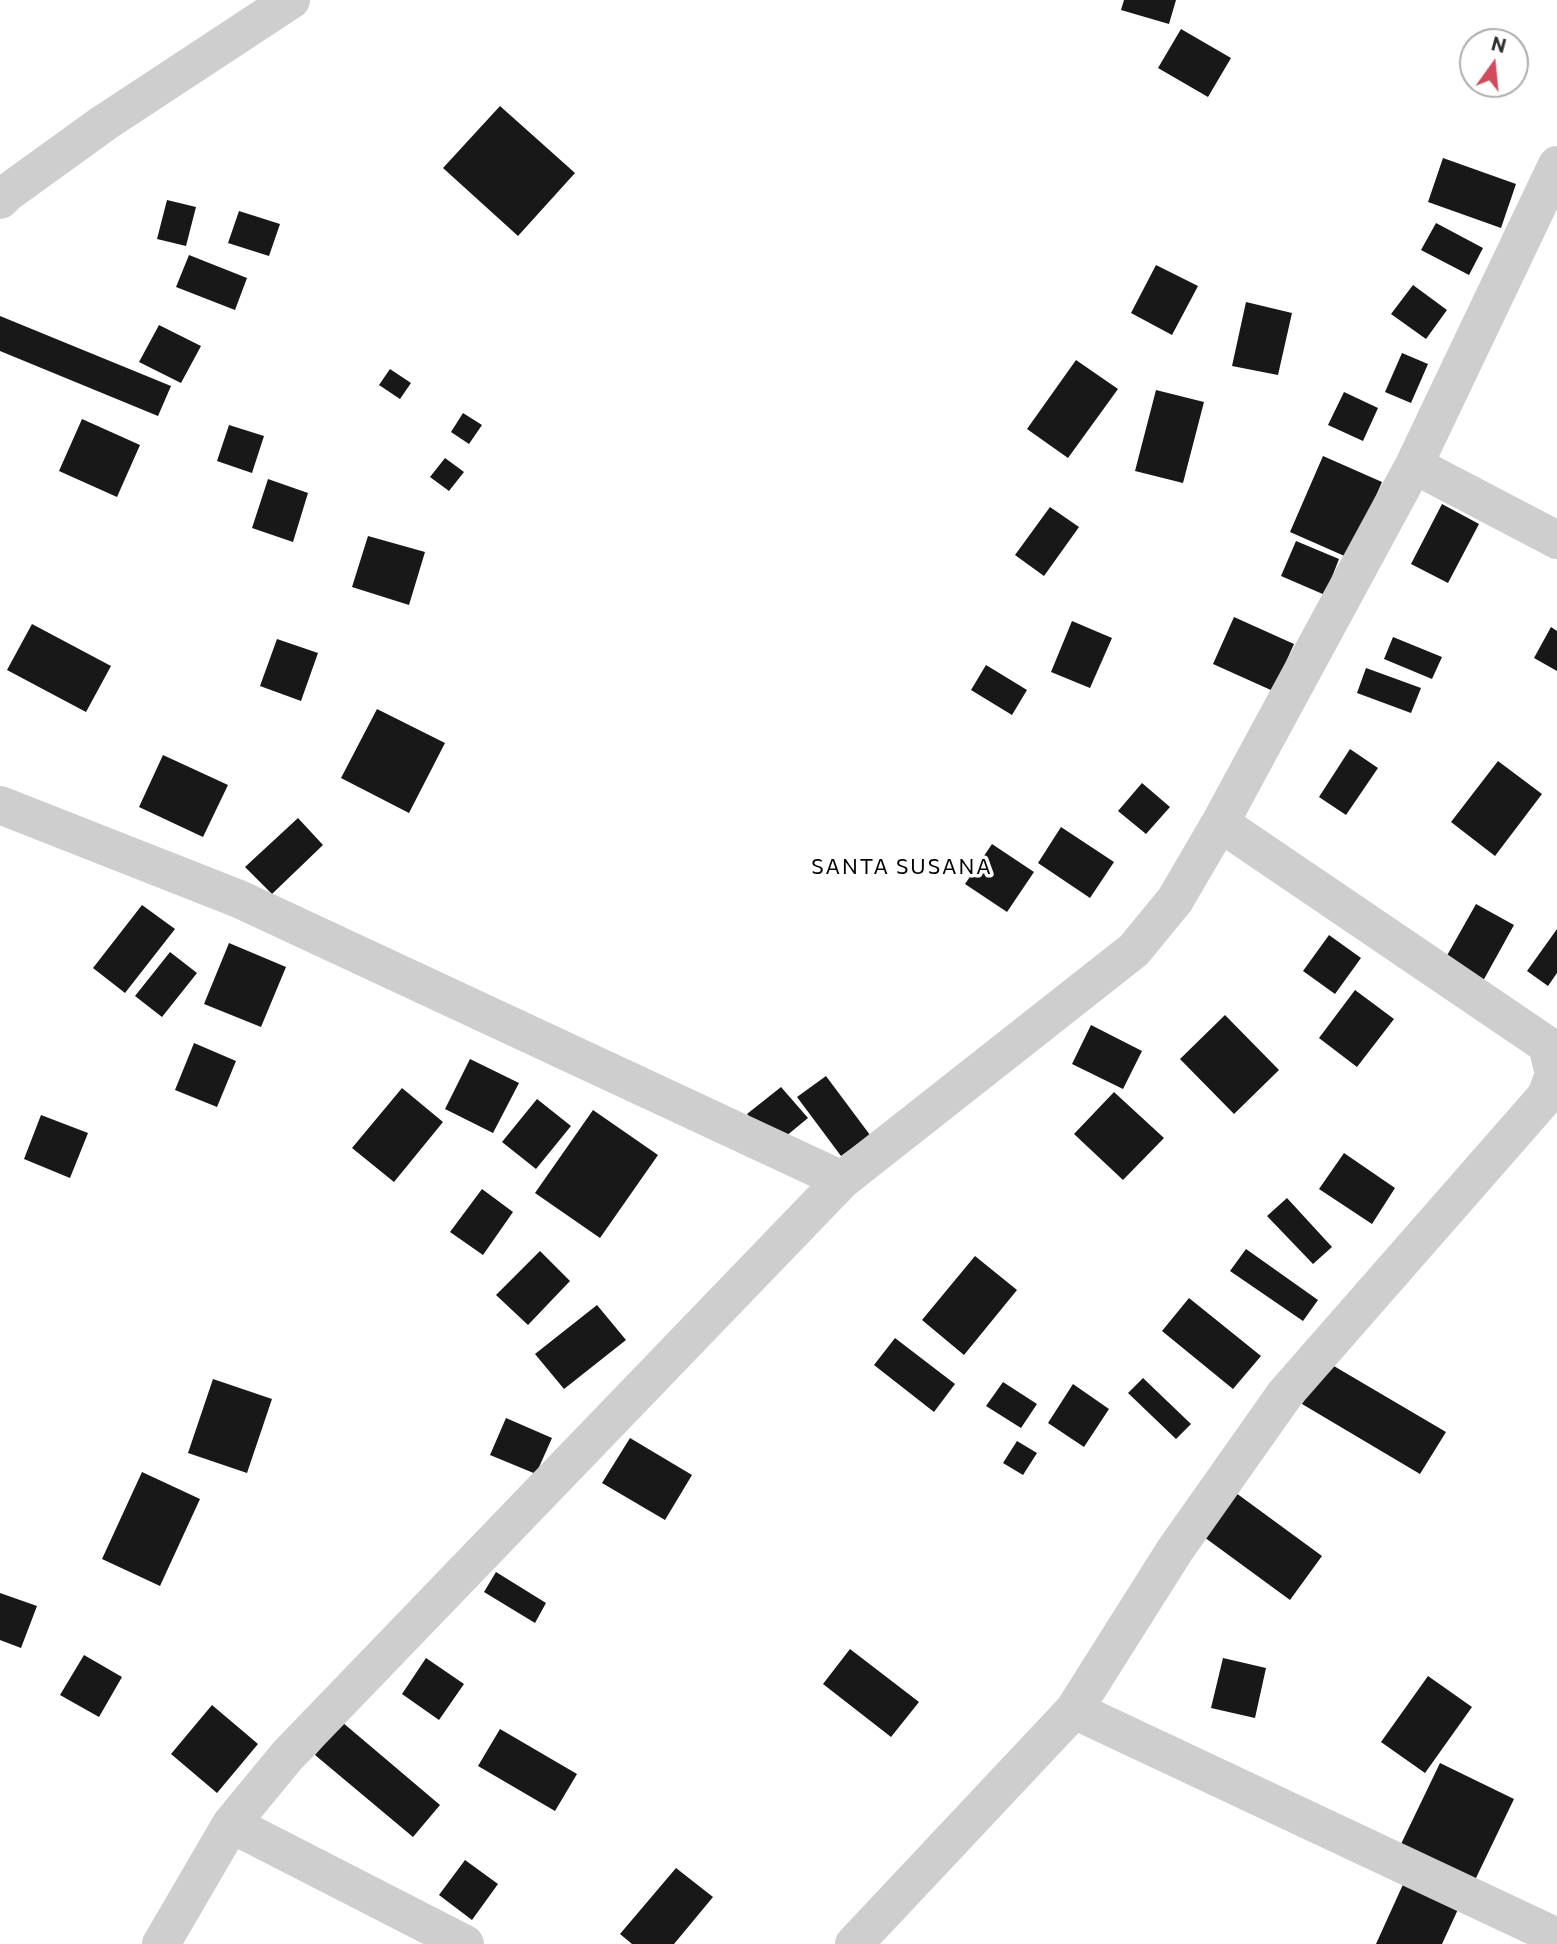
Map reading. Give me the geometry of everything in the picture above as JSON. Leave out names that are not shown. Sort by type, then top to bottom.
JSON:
[{"type":"street","points":[[0,200],[104,123],[291,0]]},
{"type":"street","points":[[161,1944],[231,1824],[286,1756],[842,1180],[1134,950],[1175,900],[1220,823],[1414,465],[1557,165]]},
{"type":"street","points":[[1414,465],[1557,540]]},
{"type":"street","points":[[0,805],[239,899],[842,1180]]},
{"type":"street","points":[[854,1944],[1074,1710],[1175,1550],[1285,1394],[1546,1096],[1554,1074],[1547,1045],[1220,823]]},
{"type":"street","points":[[1074,1710],[1557,1937]]},
{"type":"street","points":[[231,1824],[465,1944]]},
{"type":"building","points":[[1124,0],[1176,0],[1169,24],[1121,10]]},
{"type":"building","points":[[1181,29],[1231,58],[1208,97],[1158,68]]},
{"type":"building","points":[[500,106],[575,173],[518,236],[443,168]]},
{"type":"building","points":[[1443,158],[1516,184],[1501,228],[1428,202]]},
{"type":"building","points":[[167,200],[196,207],[186,246],[157,239]]},
{"type":"building","points":[[239,211],[280,224],[269,256],[228,243]]},
{"type":"building","points":[[1436,223],[1483,248],[1469,275],[1421,250]]},
{"type":"building","points":[[189,255],[247,278],[235,310],[176,287]]},
{"type":"building","points":[[1156,265],[1198,286],[1172,335],[1131,313]]},
{"type":"building","points":[[1413,285],[1447,310],[1426,339],[1391,314]]},
{"type":"building","points":[[1246,302],[1292,313],[1278,375],[1232,366]]},
{"type":"building","points":[[0,316],[171,386],[158,416],[0,351]]},
{"type":"building","points":[[159,325],[201,346],[181,383],[139,362]]},
{"type":"building","points":[[1402,353],[1428,364],[1411,403],[1385,392]]},
{"type":"building","points":[[1076,360],[1118,389],[1068,458],[1027,429]]},
{"type":"building","points":[[390,369],[411,383],[400,399],[379,385]]},
{"type":"building","points":[[1156,390],[1204,402],[1183,483],[1135,471]]},
{"type":"building","points":[[1344,392],[1378,408],[1363,441],[1328,425]]},
{"type":"building","points":[[463,413],[482,425],[469,444],[451,432]]},
{"type":"building","points":[[82,419],[140,445],[117,497],[59,471]]},
{"type":"building","points":[[229,425],[264,436],[252,473],[217,461]]},
{"type":"building","points":[[1323,456],[1382,482],[1349,558],[1290,532]]},
{"type":"building","points":[[445,458],[464,472],[449,491],[430,477]]},
{"type":"building","points":[[268,479],[308,493],[293,542],[252,528]]},
{"type":"building","points":[[1442,504],[1479,524],[1448,583],[1411,564]]},
{"type":"building","points":[[1050,507],[1079,527],[1044,576],[1015,555]]},
{"type":"building","points":[[368,536],[425,552],[409,605],[352,587]]},
{"type":"building","points":[[1296,541],[1339,559],[1325,595],[1281,576]]},
{"type":"building","points":[[1234,617],[1294,644],[1273,691],[1213,664]]},
{"type":"building","points":[[1072,621],[1112,638],[1090,688],[1051,672]]},
{"type":"building","points":[[32,624],[111,666],[86,712],[7,670]]},
{"type":"building","points":[[1551,627],[1557,631],[1557,671],[1534,658]]},
{"type":"building","points":[[1393,637],[1442,657],[1432,679],[1384,659]]},
{"type":"building","points":[[277,639],[318,653],[301,701],[260,686]]},
{"type":"building","points":[[986,665],[1027,690],[1012,715],[971,690]]},
{"type":"building","points":[[1366,668],[1421,688],[1411,713],[1357,693]]},
{"type":"building","points":[[377,709],[445,743],[409,813],[341,778]]},
{"type":"building","points":[[1350,749],[1378,768],[1346,815],[1319,797]]},
{"type":"building","points":[[163,755],[228,785],[203,837],[139,807]]},
{"type":"building","points":[[1498,761],[1542,794],[1495,856],[1451,822]]},
{"type":"building","points":[[1142,783],[1170,807],[1146,834],[1118,811]]},
{"type":"building","points":[[298,818],[323,845],[272,894],[245,867]]},
{"type":"building","points":[[1061,827],[1114,862],[1090,898],[1038,863]]},
{"type":"building","points":[[992,844],[1034,872],[1007,912],[965,884]]},
{"type":"building","points":[[1476,904],[1514,925],[1483,981],[1445,959]]},
{"type":"building","points":[[142,905],[175,929],[125,993],[93,968]]},
{"type":"building","points":[[1557,929],[1557,973],[1548,986],[1527,971]]},
{"type":"building","points":[[1329,935],[1361,958],[1335,994],[1303,971]]},
{"type":"building","points":[[229,943],[286,967],[261,1027],[204,1004]]},
{"type":"building","points":[[170,952],[197,973],[162,1017],[135,996]]},
{"type":"building","points":[[1355,990],[1394,1019],[1357,1067],[1319,1038]]},
{"type":"building","points":[[1225,1015],[1279,1070],[1234,1114],[1180,1059]]},
{"type":"building","points":[[1091,1025],[1142,1051],[1123,1089],[1072,1064]]},
{"type":"building","points":[[194,1043],[236,1061],[217,1107],[175,1090]]},
{"type":"building","points":[[470,1059],[519,1083],[493,1133],[445,1109]]},
{"type":"building","points":[[826,1076],[870,1135],[841,1156],[797,1097]]},
{"type":"building","points":[[781,1087],[808,1118],[774,1146],[747,1114]]},
{"type":"building","points":[[402,1088],[443,1122],[394,1182],[352,1148]]},
{"type":"building","points":[[1114,1092],[1164,1138],[1123,1180],[1074,1134]]},
{"type":"building","points":[[537,1099],[571,1126],[536,1169],[502,1142]]},
{"type":"building","points":[[593,1110],[658,1155],[600,1238],[535,1193]]},
{"type":"building","points":[[41,1115],[88,1133],[70,1178],[24,1159]]},
{"type":"building","points":[[1344,1153],[1395,1188],[1372,1224],[1319,1189]]},
{"type":"building","points":[[482,1189],[513,1212],[483,1255],[450,1232]]},
{"type":"building","points":[[1287,1198],[1332,1247],[1313,1264],[1267,1216]]},
{"type":"building","points":[[1246,1249],[1318,1300],[1303,1321],[1230,1271]]},
{"type":"building","points":[[540,1251],[570,1281],[528,1325],[496,1295]]},
{"type":"building","points":[[975,1256],[1017,1290],[964,1355],[922,1320]]},
{"type":"building","points":[[1189,1298],[1261,1356],[1233,1389],[1162,1331]]},
{"type":"building","points":[[597,1305],[626,1340],[564,1389],[535,1354]]},
{"type":"building","points":[[895,1338],[955,1384],[934,1412],[874,1365]]},
{"type":"building","points":[[1327,1362],[1446,1432],[1420,1474],[1302,1404]]},
{"type":"building","points":[[1143,1378],[1191,1424],[1176,1439],[1128,1393]]},
{"type":"building","points":[[213,1379],[272,1399],[247,1473],[188,1453]]},
{"type":"building","points":[[1003,1382],[1037,1404],[1021,1428],[986,1406]]},
{"type":"building","points":[[1073,1384],[1109,1409],[1084,1447],[1048,1423]]},
{"type":"building","points":[[506,1418],[552,1438],[536,1474],[490,1455]]},
{"type":"building","points":[[630,1438],[692,1475],[665,1520],[602,1483]]},
{"type":"building","points":[[1017,1441],[1037,1453],[1023,1475],[1003,1463]]},
{"type":"building","points":[[142,1472],[200,1499],[160,1586],[102,1559]]},
{"type":"building","points":[[1236,1493],[1322,1556],[1290,1600],[1204,1537]]},
{"type":"building","points":[[496,1572],[546,1603],[535,1623],[484,1592]]},
{"type":"building","points":[[0,1593],[37,1606],[21,1648],[0,1640]]},
{"type":"building","points":[[850,1649],[919,1702],[891,1737],[823,1684]]},
{"type":"building","points":[[84,1655],[122,1677],[99,1717],[60,1695]]},
{"type":"building","points":[[426,1658],[464,1684],[439,1720],[402,1694]]},
{"type":"building","points":[[1223,1658],[1266,1668],[1255,1718],[1211,1708]]},
{"type":"building","points":[[1428,1676],[1472,1707],[1425,1773],[1381,1742]]},
{"type":"building","points":[[212,1705],[258,1744],[217,1793],[171,1754]]},
{"type":"building","points":[[342,1722],[440,1805],[413,1837],[315,1755]]},
{"type":"building","points":[[500,1729],[577,1774],[555,1811],[478,1766]]},
{"type":"building","points":[[1440,1763],[1514,1799],[1475,1880],[1401,1844]]},
{"type":"building","points":[[465,1860],[498,1884],[472,1920],[439,1895]]},
{"type":"building","points":[[676,1868],[713,1897],[674,1944],[632,1944],[620,1934]]},
{"type":"building","points":[[1405,1880],[1460,1905],[1442,1944],[1376,1944]]},
{"type":"district","name":"SANTA SUSANA","points":[[902,867]]}]
